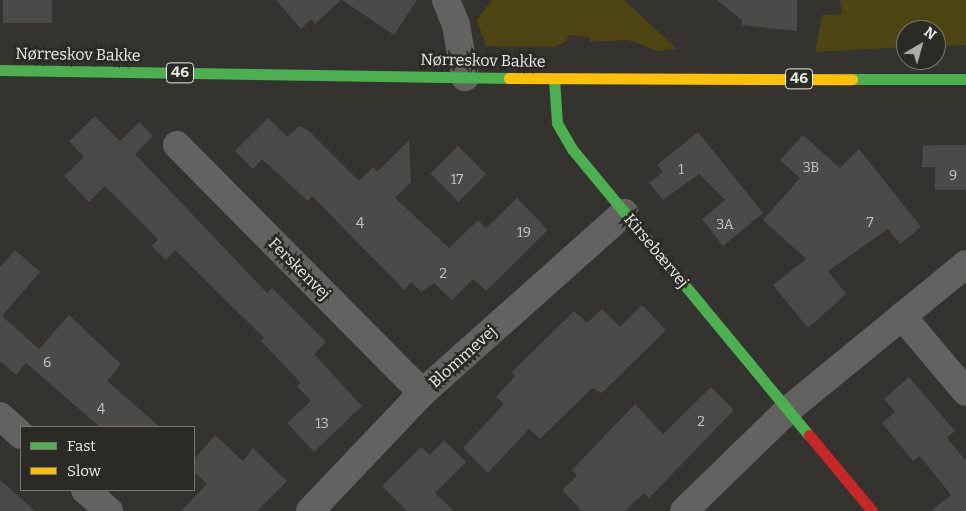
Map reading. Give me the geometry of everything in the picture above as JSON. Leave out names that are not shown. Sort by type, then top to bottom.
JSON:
[{"type":"main road","name":"Nørreskov Bakke","points":[[0,70],[554,79],[966,79]]},
{"type":"main road","name":"Kirsebærvej","points":[[554,79],[557,123],[572,149],[872,511]]},
{"type":"street","points":[[446,0],[456,24],[465,77]]},
{"type":"street","name":"Ferskenvej","points":[[177,145],[422,393]]},
{"type":"street","name":"Blommevej","points":[[310,511],[422,393],[624,213]]},
{"type":"street","points":[[684,511],[789,409],[966,264]]},
{"type":"street","points":[[902,316],[966,392]]},
{"type":"street","points":[[0,416],[20,434]]},
{"type":"street","points":[[86,491],[109,511]]},
{"type":"shaded area","points":[[492,0],[624,0],[677,49],[658,51],[628,40],[590,42],[589,37],[568,35],[567,41],[554,47],[486,46],[477,20]]},
{"type":"shaded area","points":[[840,0],[966,0],[966,45],[946,46],[946,20],[896,20],[896,48],[815,52],[822,15],[842,14]]},
{"type":"building","points":[[3,0],[52,0],[52,23],[3,23]]},
{"type":"building","points":[[276,0],[341,0],[315,24],[311,19],[301,29]]},
{"type":"building","points":[[342,0],[417,0],[394,35]]},
{"type":"building","points":[[717,0],[797,0],[797,31],[742,25],[742,20]]},
{"type":"building","points":[[95,116],[120,141],[139,122],[153,136],[135,154],[267,293],[272,288],[326,342],[314,354],[362,406],[314,452],[287,423],[311,401],[297,386],[300,382],[261,341],[264,338],[175,250],[166,260],[152,246],[158,239],[105,186],[89,202],[64,176],[84,157],[69,141]]},
{"type":"building","points":[[268,118],[287,137],[299,126],[308,130],[359,181],[373,167],[377,172],[409,140],[411,182],[395,198],[449,248],[478,220],[486,228],[517,198],[548,230],[486,291],[473,279],[452,300],[434,283],[421,292],[411,282],[404,290],[312,196],[308,201],[262,159],[253,169],[235,151]]},
{"type":"building","points":[[698,132],[763,213],[723,246],[702,219],[725,200],[699,174],[663,200],[649,183],[663,172],[657,165]]},
{"type":"building","points":[[803,135],[840,168],[859,149],[921,227],[900,244],[888,229],[828,271],[846,294],[808,328],[773,285],[806,259],[763,220],[800,178],[780,160]]},
{"type":"building","points":[[966,145],[966,190],[935,190],[935,167],[922,167],[923,146]]},
{"type":"building","points":[[458,146],[486,174],[459,202],[430,174]]},
{"type":"building","points":[[15,250],[40,272],[2,316],[39,349],[69,315],[121,364],[107,381],[159,426],[99,426],[26,363],[16,375],[0,361],[0,267]]},
{"type":"building","points":[[642,305],[666,330],[602,393],[592,388],[540,439],[529,429],[488,473],[463,448],[504,404],[496,397],[515,376],[512,372],[574,311],[587,323],[602,309],[620,327]]},
{"type":"building","points":[[909,377],[955,431],[947,438],[966,461],[966,511],[931,511],[951,495],[920,456],[913,461],[882,423],[895,412],[884,399]]},
{"type":"building","points":[[711,387],[734,410],[649,498],[644,493],[625,511],[582,511],[562,490],[577,476],[572,470],[635,404],[663,434]]},
{"type":"building","points":[[215,435],[243,461],[253,448],[287,481],[257,511],[181,511],[207,484],[195,473],[195,458]]},
{"type":"building","points":[[444,440],[466,462],[435,493],[454,511],[407,511],[382,486],[421,447],[430,455]]},
{"type":"building","points":[[0,480],[35,511],[0,511]]},
{"type":"traffic: fast","points":[[0,70],[509,78]]},
{"type":"traffic: fast","points":[[554,79],[557,123],[572,149],[809,435]]},
{"type":"traffic: fast","points":[[852,79],[966,79]]},
{"type":"traffic: slow","points":[[509,78],[852,79]]},
{"type":"traffic: jam","points":[[809,435],[872,511]]}]
